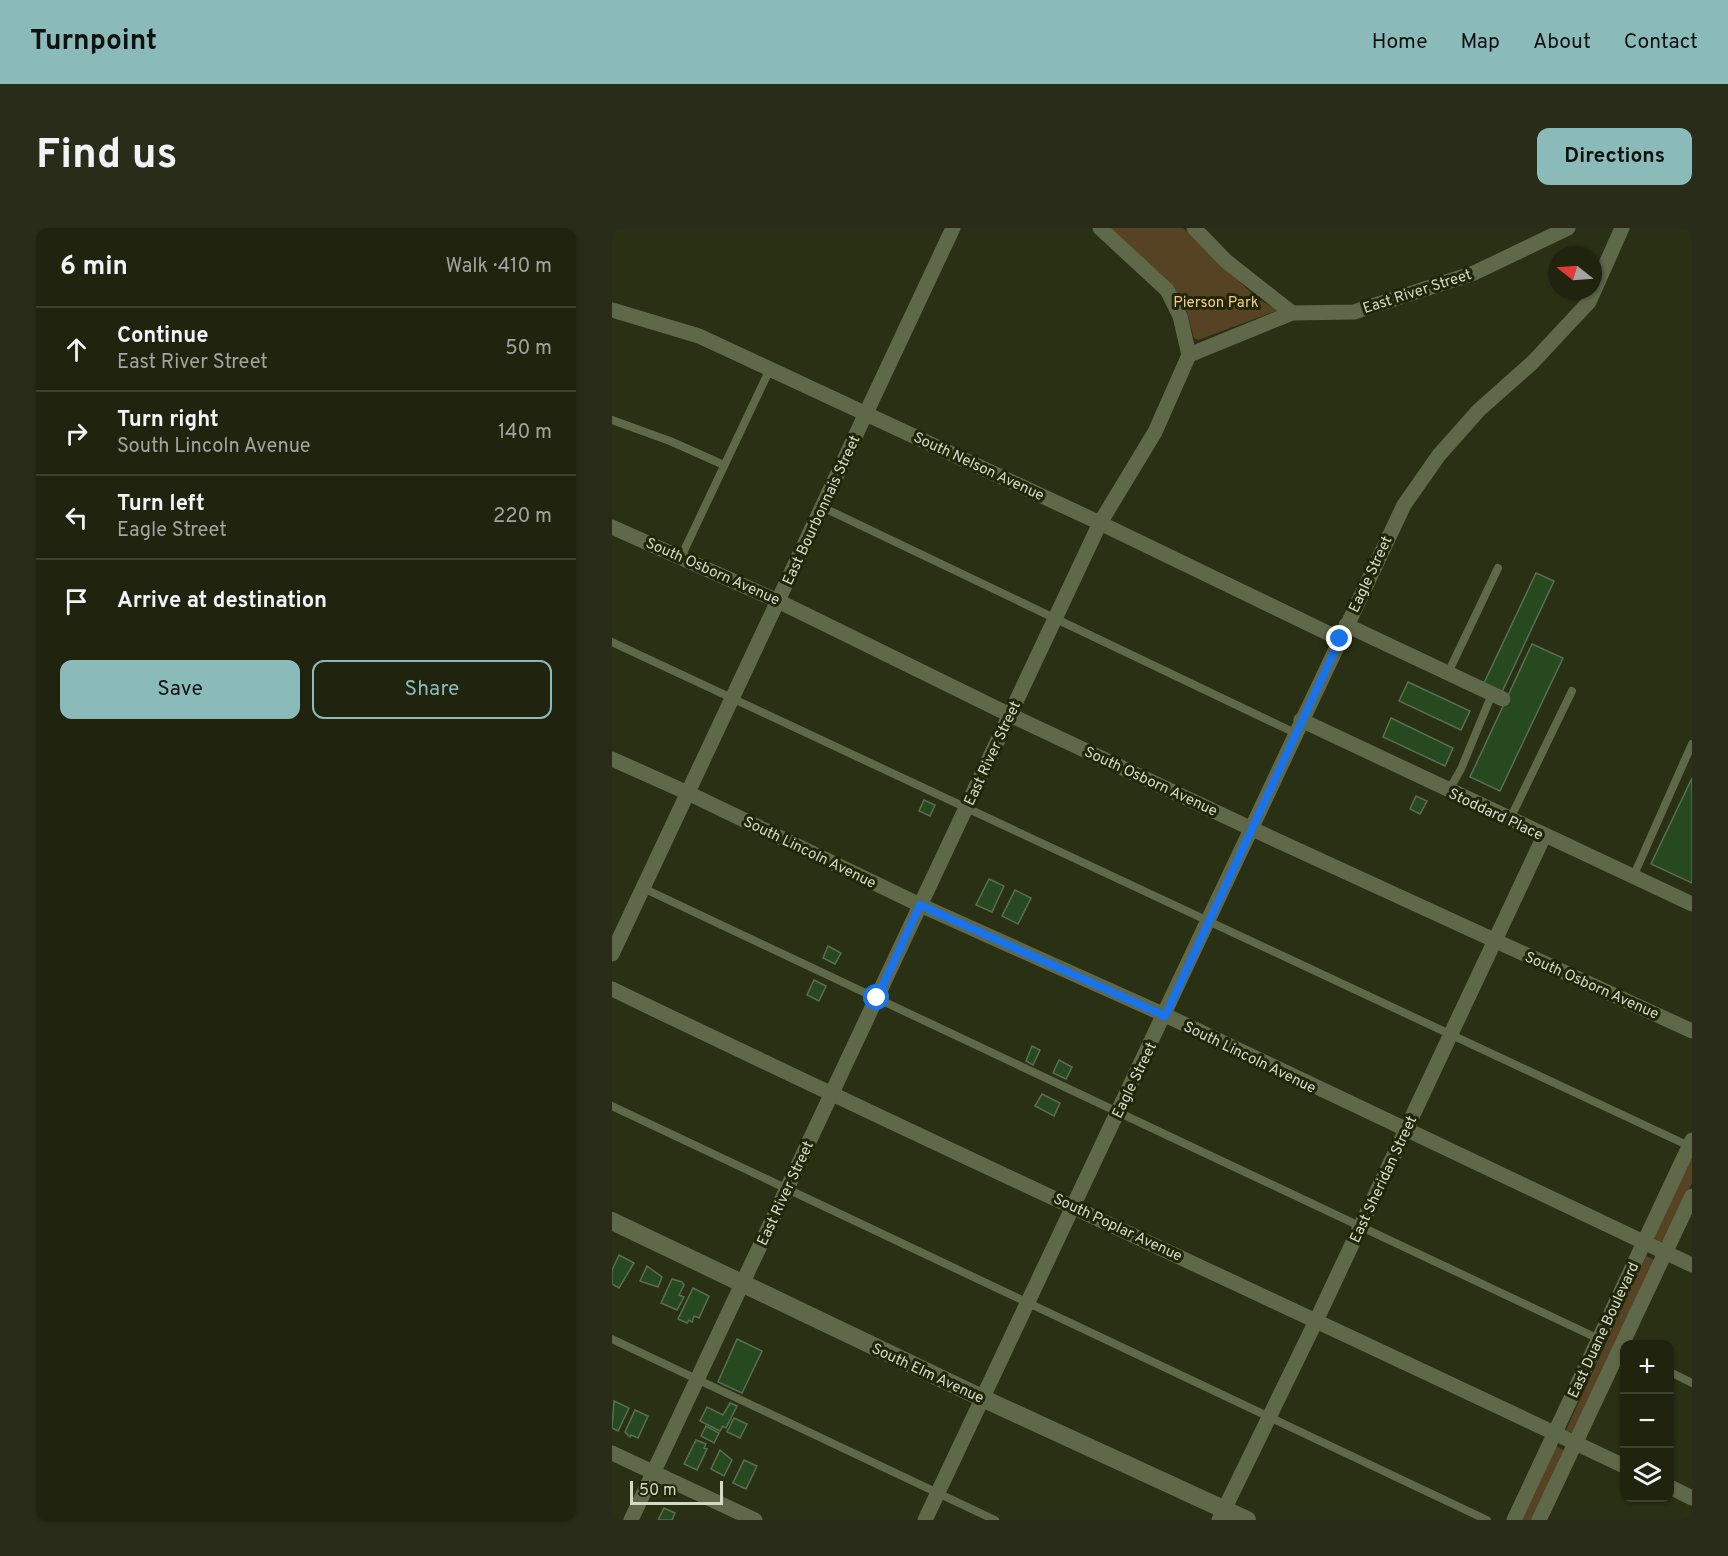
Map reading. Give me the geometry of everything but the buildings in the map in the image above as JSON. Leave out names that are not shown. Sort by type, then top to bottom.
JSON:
[{"type":"street","name":"East Bourbonnais Street","points":[[612,954],[953,228]]},
{"type":"street","points":[[1100,228],[1167,290],[1180,316],[1189,356]]},
{"type":"street","points":[[1194,228],[1226,261],[1292,313]]},
{"type":"street","name":"East River Street","points":[[631,1520],[1100,523],[1155,432],[1189,356],[1292,313],[1354,312],[1474,273],[1568,228]]},
{"type":"street","name":"Eagle Street","points":[[925,1520],[1073,1205],[1165,1016],[1250,828],[1404,505],[1440,454],[1479,410],[1532,363],[1589,302],[1622,228]]},
{"type":"street","name":"South Nelson Avenue","points":[[612,310],[699,336],[1100,523],[1343,632],[1497,696]]},
{"type":"street","name":"South Osborn Avenue","points":[[612,527],[778,601],[1010,715],[1250,828],[1692,1030]]},
{"type":"street","name":"Stoddard Place","points":[[1298,727],[1448,791],[1692,904]]},
{"type":"street","name":"South Lincoln Avenue","points":[[612,759],[688,793],[920,905],[1165,1016],[1692,1265]]},
{"type":"street","name":"East Sheridan Street","points":[[1221,1514],[1316,1321],[1544,836]]},
{"type":"street","name":"South Poplar Avenue","points":[[612,989],[831,1095],[1073,1205],[1620,1464]]},
{"type":"street","name":"East Duane Boulevard","points":[[1514,1520],[1691,1143]]},
{"type":"street","name":"East Duane Boulevard","points":[[1626,1340],[1692,1196]]},
{"type":"street","name":"South Elm Avenue","points":[[612,1221],[1221,1514],[1247,1520]]},
{"type":"street","name":"East Duane Boulevard","points":[[1539,1520],[1620,1354]]},
{"type":"street","points":[[612,1453],[755,1520]]},
{"type":"street","points":[[1674,1489],[1692,1498]]},
{"type":"lane","points":[[681,557],[770,369]]},
{"type":"lane","points":[[612,420],[670,441],[724,465]]},
{"type":"lane","points":[[822,507],[1055,619],[1298,727]]},
{"type":"lane","points":[[1448,674],[1498,568]]},
{"type":"lane","points":[[612,642],[1450,1035],[1691,1143]]},
{"type":"lane","points":[[1510,820],[1572,691]]},
{"type":"lane","points":[[1448,791],[1497,696]]},
{"type":"lane","points":[[1633,877],[1692,744]]},
{"type":"lane","points":[[643,888],[1599,1339]]},
{"type":"lane","points":[[612,1106],[1487,1520]]},
{"type":"lane","points":[[612,1339],[995,1520]]},
{"type":"lane","points":[[1674,1374],[1692,1383]]},
{"type":"green space","name":"Pierson Park","points":[[1109,228],[1183,228],[1259,300],[1279,310],[1198,340],[1194,338],[1186,309],[1175,291]]},
{"type":"green space","points":[[1692,1154],[1692,1183],[1664,1241],[1660,1242],[1654,1238]]},
{"type":"green space","points":[[1646,1256],[1655,1260],[1573,1433],[1566,1430]]},
{"type":"green space","points":[[1556,1446],[1565,1451],[1534,1520],[1520,1520]]},
{"type":"route","points":[[877,998],[920,905],[1165,1016],[1250,828],[1340,639]]}]
